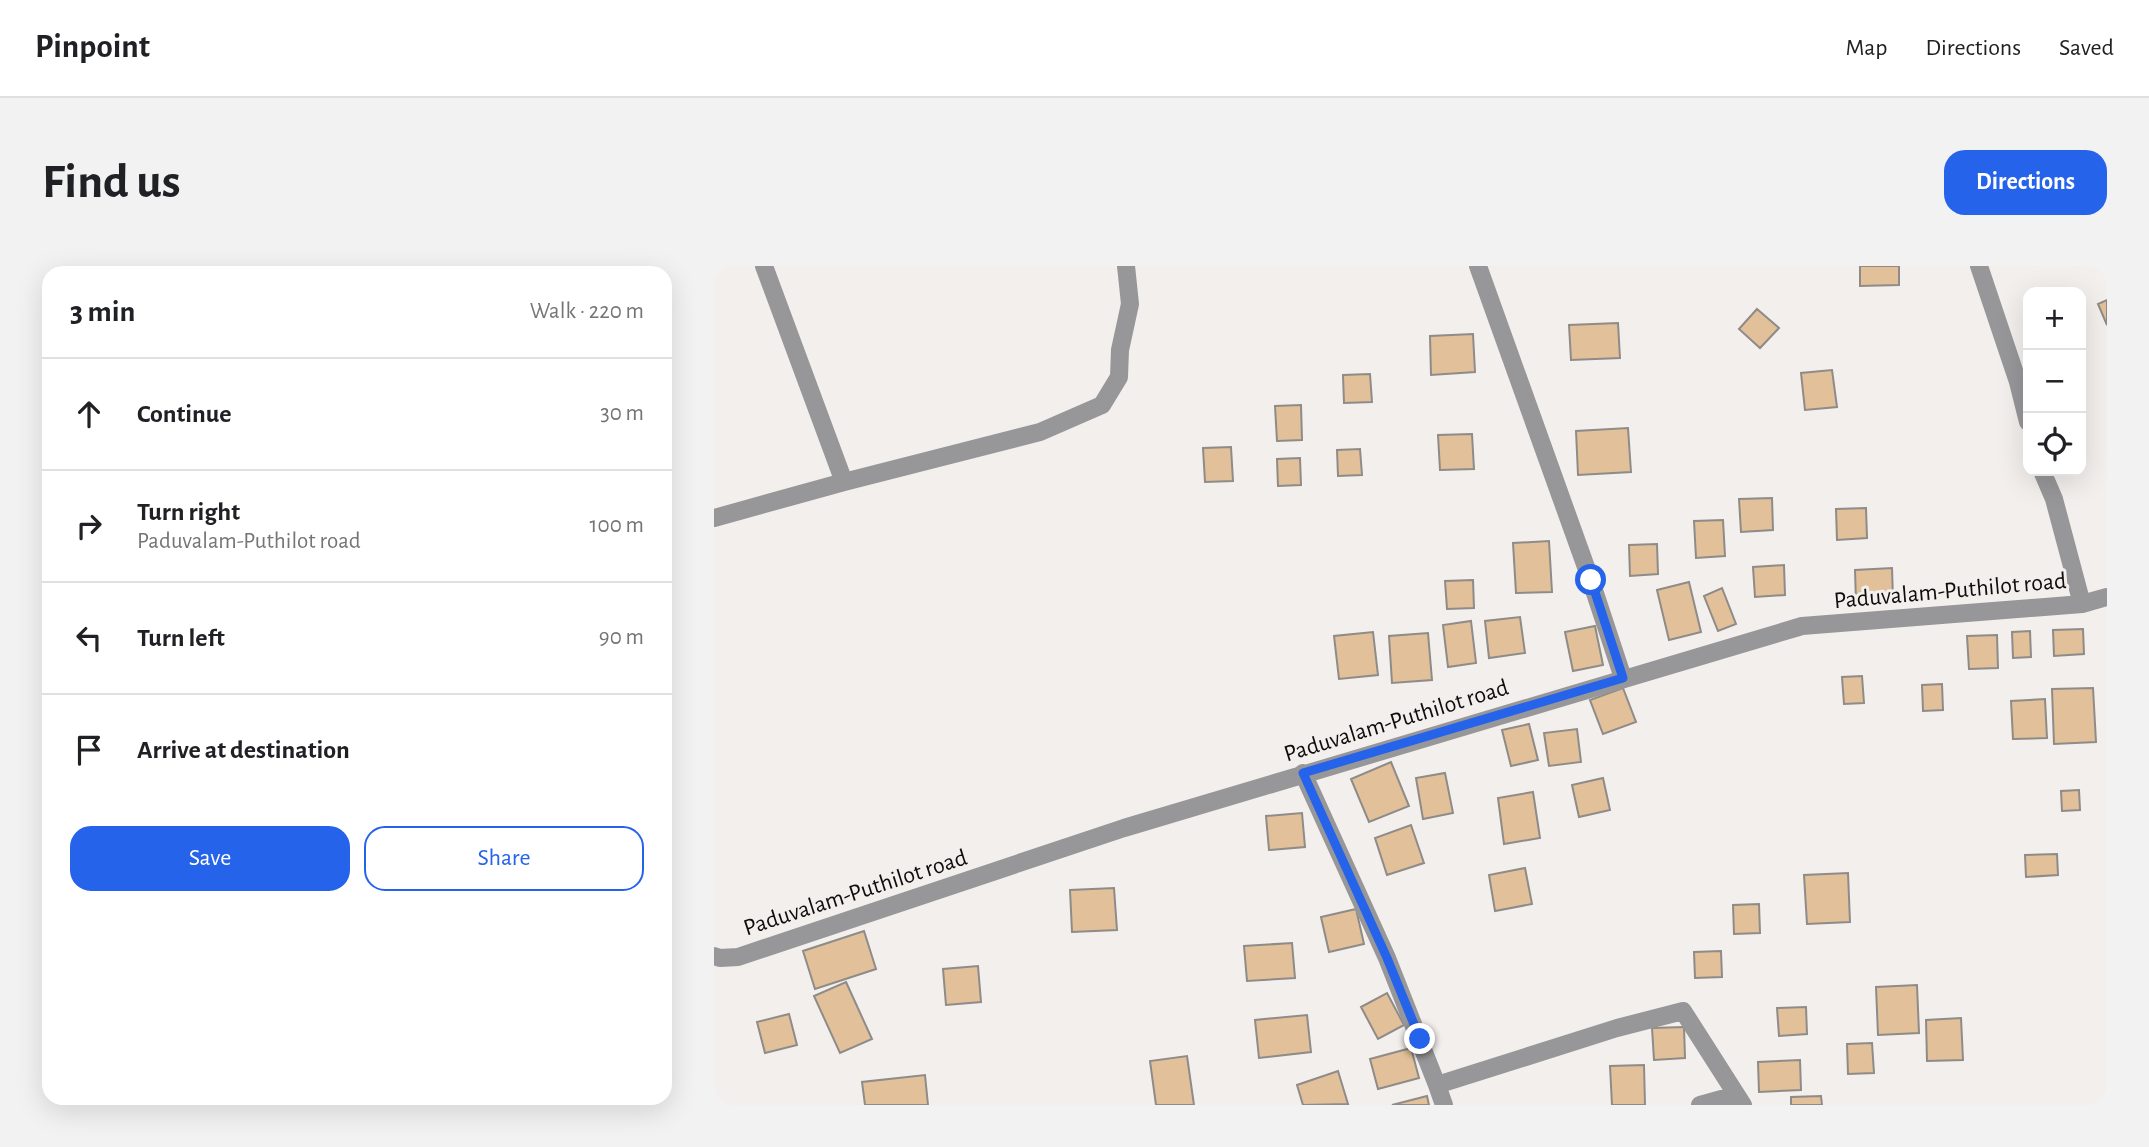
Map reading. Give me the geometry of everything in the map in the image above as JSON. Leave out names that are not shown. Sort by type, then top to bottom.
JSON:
[{"type":"street","points":[[764,266],[844,482]]},
{"type":"street","points":[[714,519],[844,482],[1040,432],[1102,405],[1119,377],[1120,350],[1130,304],[1126,266]]},
{"type":"street","points":[[1478,266],[1591,580],[1623,678]]},
{"type":"street","points":[[1979,266],[2026,413]]},
{"type":"street","points":[[2044,476],[2053,499],[2082,604]]},
{"type":"street","name":"Paduvalam-Puthilot road","points":[[714,956],[738,957],[1124,828],[1802,626],[2082,604],[2107,597]]},
{"type":"street","points":[[1303,773],[1387,958],[1444,1105]]},
{"type":"street","points":[[1437,1085],[1617,1028],[1683,1011],[1740,1100],[1700,1105]]},
{"type":"building","points":[[1860,266],[1899,266],[1899,285],[1860,286]]},
{"type":"building","points":[[2107,300],[2107,325],[2098,304]]},
{"type":"building","points":[[1757,309],[1779,328],[1760,348],[1739,329]]},
{"type":"building","points":[[1618,323],[1620,358],[1571,360],[1569,325]]},
{"type":"building","points":[[1473,334],[1475,372],[1431,375],[1430,336]]},
{"type":"building","points":[[1832,370],[1837,407],[1805,410],[1801,373]]},
{"type":"building","points":[[1370,374],[1372,402],[1344,403],[1343,375]]},
{"type":"building","points":[[1301,405],[1302,440],[1277,441],[1275,406]]},
{"type":"building","points":[[1628,428],[1631,472],[1578,475],[1576,431]]},
{"type":"building","points":[[1472,434],[1474,469],[1440,470],[1438,435]]},
{"type":"building","points":[[1231,447],[1233,481],[1205,482],[1203,448]]},
{"type":"building","points":[[1360,449],[1362,475],[1338,476],[1337,450]]},
{"type":"building","points":[[1300,458],[1301,485],[1278,486],[1277,459]]},
{"type":"building","points":[[1772,498],[1773,530],[1741,532],[1739,499]]},
{"type":"building","points":[[1866,508],[1867,538],[1837,540],[1836,509]]},
{"type":"building","points":[[1723,520],[1725,556],[1696,558],[1694,521]]},
{"type":"building","points":[[1549,541],[1552,592],[1516,593],[1513,543]]},
{"type":"building","points":[[1657,544],[1658,574],[1630,576],[1629,545]]},
{"type":"building","points":[[1784,565],[1785,595],[1755,597],[1753,567]]},
{"type":"building","points":[[1892,568],[1893,600],[1856,602],[1855,570]]},
{"type":"building","points":[[1473,580],[1474,608],[1447,609],[1445,581]]},
{"type":"building","points":[[1689,582],[1701,632],[1669,640],[1657,590]]},
{"type":"building","points":[[1722,588],[1736,624],[1718,631],[1704,596]]},
{"type":"building","points":[[1520,617],[1525,653],[1489,658],[1485,621]]},
{"type":"building","points":[[1471,621],[1476,663],[1448,667],[1443,625]]},
{"type":"building","points":[[1595,626],[1603,665],[1573,671],[1565,632]]},
{"type":"building","points":[[2083,629],[2084,654],[2054,656],[2053,630]]},
{"type":"building","points":[[2030,631],[2031,657],[2013,658],[2012,632]]},
{"type":"building","points":[[1373,632],[1378,675],[1339,679],[1334,636]]},
{"type":"building","points":[[1428,633],[1432,680],[1392,683],[1389,636]]},
{"type":"building","points":[[1997,635],[1998,668],[1969,669],[1967,636]]},
{"type":"building","points":[[1862,676],[1864,703],[1844,704],[1842,677]]},
{"type":"building","points":[[1942,684],[1943,710],[1923,711],[1922,685]]},
{"type":"building","points":[[1623,688],[1636,722],[1603,734],[1590,700]]},
{"type":"building","points":[[2093,688],[2096,742],[2054,744],[2052,689]]},
{"type":"building","points":[[2045,699],[2047,738],[2013,739],[2011,701]]},
{"type":"building","points":[[1529,724],[1538,760],[1511,766],[1502,730]]},
{"type":"building","points":[[1577,729],[1581,762],[1549,766],[1544,733]]},
{"type":"building","points":[[1391,762],[1409,806],[1369,822],[1351,779]]},
{"type":"building","points":[[1445,773],[1453,813],[1423,819],[1416,778]]},
{"type":"building","points":[[1603,778],[1610,810],[1579,817],[1572,785]]},
{"type":"building","points":[[2079,790],[2080,810],[2062,811],[2061,791]]},
{"type":"building","points":[[1533,792],[1540,838],[1504,844],[1498,798]]},
{"type":"building","points":[[1302,813],[1305,847],[1269,850],[1266,816]]},
{"type":"building","points":[[1411,825],[1424,863],[1387,875],[1375,838]]},
{"type":"building","points":[[2057,854],[2058,875],[2026,877],[2025,855]]},
{"type":"building","points":[[1525,868],[1532,904],[1495,911],[1489,875]]},
{"type":"building","points":[[1848,873],[1850,922],[1807,924],[1804,875]]},
{"type":"building","points":[[1114,888],[1117,930],[1072,932],[1070,890]]},
{"type":"building","points":[[1759,904],[1760,933],[1734,934],[1733,905]]},
{"type":"building","points":[[1356,909],[1364,944],[1329,952],[1321,917]]},
{"type":"building","points":[[864,931],[876,969],[815,989],[803,951]]},
{"type":"building","points":[[1292,943],[1295,978],[1247,981],[1244,946]]},
{"type":"building","points":[[1721,951],[1722,977],[1695,978],[1694,952]]},
{"type":"building","points":[[978,966],[981,1002],[946,1005],[943,969]]},
{"type":"building","points":[[846,982],[872,1039],[840,1053],[814,996]]},
{"type":"building","points":[[1917,985],[1919,1033],[1878,1035],[1876,987]]},
{"type":"building","points":[[1387,993],[1404,1025],[1378,1039],[1361,1007]]},
{"type":"building","points":[[1806,1007],[1807,1034],[1779,1036],[1777,1008]]},
{"type":"building","points":[[789,1014],[797,1045],[765,1053],[757,1022]]},
{"type":"building","points":[[1307,1015],[1311,1052],[1259,1058],[1255,1020]]},
{"type":"building","points":[[1961,1018],[1963,1060],[1927,1061],[1926,1020]]},
{"type":"building","points":[[1684,1027],[1685,1058],[1654,1060],[1652,1028]]},
{"type":"building","points":[[1872,1043],[1874,1073],[1848,1074],[1847,1044]]},
{"type":"building","points":[[1411,1048],[1419,1078],[1378,1089],[1370,1059]]},
{"type":"building","points":[[1187,1056],[1194,1105],[1156,1105],[1150,1061]]},
{"type":"building","points":[[1800,1060],[1801,1090],[1759,1092],[1758,1062]]},
{"type":"building","points":[[1644,1065],[1645,1105],[1612,1105],[1610,1066]]},
{"type":"building","points":[[1338,1071],[1348,1104],[1303,1105],[1297,1085]]},
{"type":"building","points":[[925,1075],[928,1105],[865,1105],[862,1082]]},
{"type":"building","points":[[1427,1096],[1429,1105],[1392,1105]]},
{"type":"building","points":[[1821,1096],[1822,1105],[1791,1105],[1791,1097]]},
{"type":"route","points":[[1420,1039],[1387,958],[1303,773],[1623,678],[1591,580]]}]
